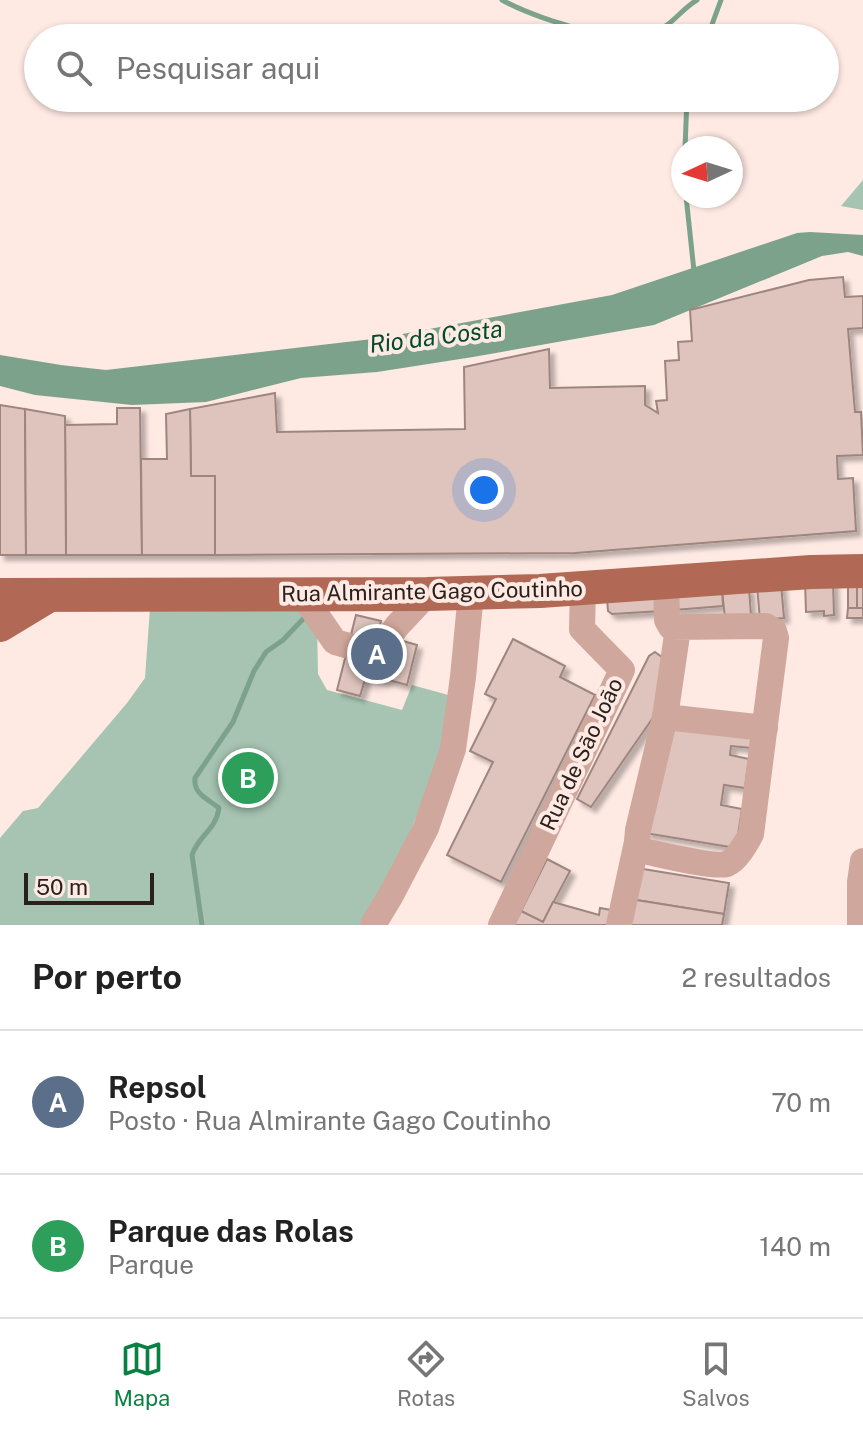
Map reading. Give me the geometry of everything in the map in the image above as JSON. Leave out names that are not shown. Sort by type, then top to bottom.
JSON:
[{"type":"main road","name":"Rua Almirante Gago Coutinho","points":[[0,595],[471,593],[863,571]]},
{"type":"main road","points":[[0,625],[51,594]]},
{"type":"street","points":[[637,842],[643,851],[712,864],[726,865],[734,859],[751,834],[776,638],[774,631],[766,626],[671,627],[667,620],[666,583]]},
{"type":"street","name":"Rua de São João","points":[[501,925],[622,670],[582,629],[583,589]]},
{"type":"street","points":[[373,925],[426,828],[453,749],[471,593]]},
{"type":"street","points":[[302,594],[335,642],[377,654],[397,626],[427,594]]},
{"type":"street","points":[[619,925],[665,717],[678,628]]},
{"type":"street","points":[[665,717],[765,728]]},
{"type":"street","points":[[860,925],[863,861]]},
{"type":"shaded area","points":[[863,180],[863,210],[841,206]]},
{"type":"shaded area","points":[[298,601],[317,624],[318,674],[327,690],[402,710],[412,685],[452,696],[445,748],[390,880],[364,925],[0,925],[0,838],[23,811],[38,808],[145,678],[150,608]]},
{"type":"water","name":"Rio da Costa","points":[[797,233],[863,235],[863,256],[848,252],[822,256],[654,325],[377,372],[301,378],[206,402],[132,405],[35,395],[0,386],[0,355],[106,370],[381,338],[612,295]]},
{"type":"building","points":[[843,277],[845,297],[863,296],[863,328],[848,329],[855,412],[861,412],[863,455],[837,456],[838,479],[853,478],[856,531],[575,553],[215,555],[215,476],[191,476],[190,409],[275,393],[277,432],[465,429],[464,367],[549,349],[550,388],[645,386],[645,405],[658,413],[656,401],[667,400],[665,361],[679,360],[678,342],[692,341],[690,310],[809,280]]},
{"type":"building","points":[[0,405],[25,409],[26,555],[0,555]]},
{"type":"building","points":[[117,408],[140,408],[142,555],[66,555],[65,425],[117,424]]},
{"type":"building","points":[[25,409],[65,416],[66,555],[26,555]]},
{"type":"building","points":[[190,409],[191,476],[215,476],[215,555],[142,555],[141,459],[167,459],[166,414]]},
{"type":"building","points":[[805,581],[833,581],[834,615],[824,616],[824,611],[806,612]]},
{"type":"building","points":[[781,584],[784,618],[760,620],[757,586]]},
{"type":"building","points":[[848,584],[858,584],[857,608],[848,608]]},
{"type":"building","points":[[857,584],[863,584],[863,608],[857,608]]},
{"type":"building","points":[[749,588],[751,616],[725,618],[722,590]]},
{"type":"building","points":[[722,590],[723,606],[674,610],[673,594]]},
{"type":"building","points":[[659,595],[661,611],[612,614],[608,611],[607,599]]},
{"type":"building","points":[[848,608],[863,608],[863,618],[847,618]]},
{"type":"building","points":[[356,615],[381,621],[376,642],[394,647],[385,681],[366,676],[360,696],[337,690]]},
{"type":"building","points":[[396,639],[417,645],[407,685],[385,679]]},
{"type":"building","points":[[513,639],[565,666],[560,677],[595,695],[501,882],[447,855],[493,762],[470,751],[496,699],[485,694]]},
{"type":"building","points":[[655,652],[663,658],[659,709],[591,807],[577,799],[649,656]]},
{"type":"building","points":[[673,727],[756,732],[752,748],[731,746],[730,755],[749,759],[745,788],[724,785],[721,805],[742,809],[736,848],[645,833]]},
{"type":"building","points":[[547,859],[570,871],[543,922],[521,911]]},
{"type":"building","points":[[637,868],[729,883],[724,914],[630,899]]},
{"type":"building","points":[[630,899],[724,914],[722,925],[624,925]]},
{"type":"building","points":[[553,902],[599,915],[600,908],[617,911],[614,925],[514,925],[521,911],[543,922]]},
{"type":"waterway","points":[[502,0],[564,24]]},
{"type":"waterway","points":[[668,24],[697,0]]},
{"type":"waterway","points":[[712,24],[721,0]]},
{"type":"waterway","points":[[685,136],[686,112]]},
{"type":"waterway","points":[[687,208],[694,271]]},
{"type":"waterway","points":[[202,925],[192,855],[214,822],[219,808],[199,792],[195,778],[233,722],[254,671],[266,652],[283,640],[306,616]]},
{"type":"place","name":"Repsol","points":[[377,654]]},
{"type":"place","name":"Parque das Rolas","points":[[248,778]]}]
